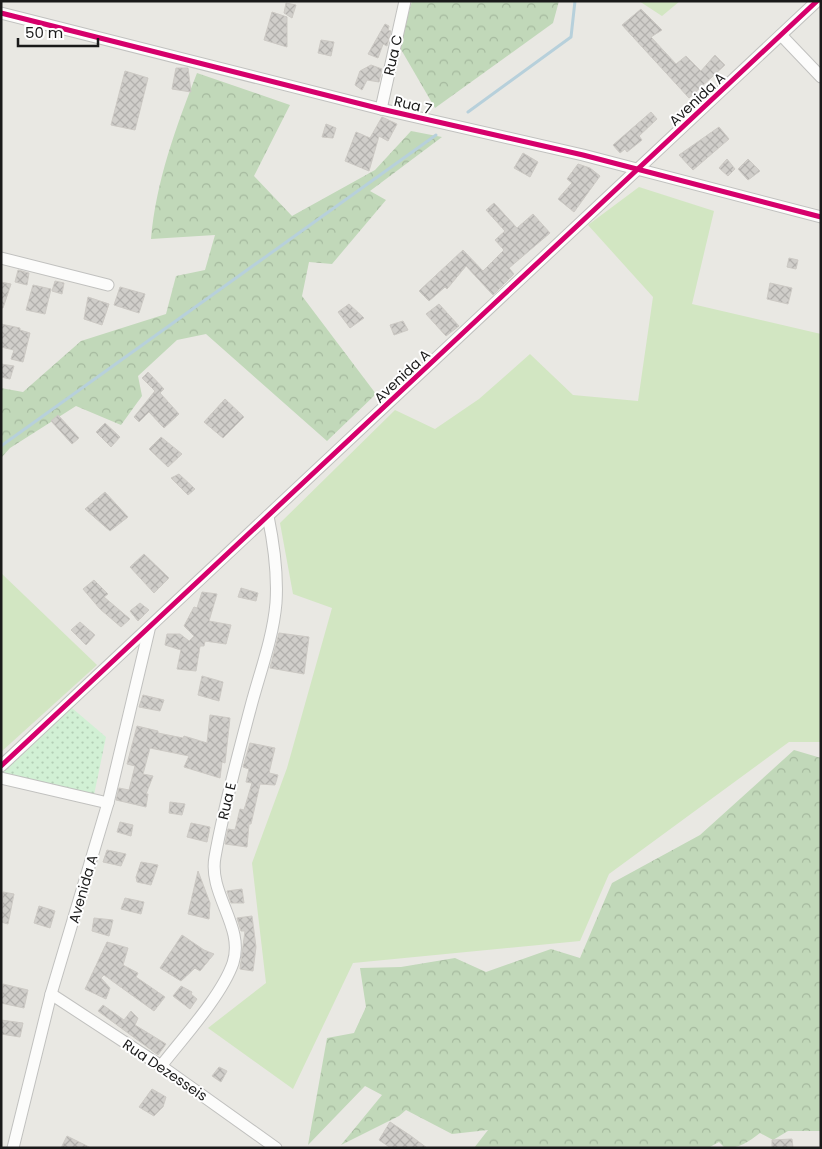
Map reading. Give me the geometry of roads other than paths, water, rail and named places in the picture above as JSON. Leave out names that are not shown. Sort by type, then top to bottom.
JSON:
[{"type":"street","name":"Rua C","points":[[380,109],[405,1]]},
{"type":"street","name":"Avenida A","points":[[1,766],[149,630],[817,1]]},
{"type":"street","name":"Rua 7","points":[[1,13],[380,109],[583,155],[821,217]]},
{"type":"street","points":[[782,35],[821,77]]},
{"type":"street","points":[[1,258],[108,285]]},
{"type":"street","name":"Rua E","points":[[161,1066],[218,991],[233,963],[234,938],[219,896],[214,859],[235,767],[272,630],[276,602],[276,565],[268,516]]},
{"type":"street","name":"Avenida A","points":[[13,1148],[51,994],[108,803],[149,630]]},
{"type":"street","points":[[1,778],[108,803]]},
{"type":"street","name":"Rua Dezesseis","points":[[51,994],[161,1066],[276,1148]]},
{"type":"waterway","points":[[468,112],[571,37],[575,1]]},
{"type":"waterway","points":[[1,446],[436,135]]}]
